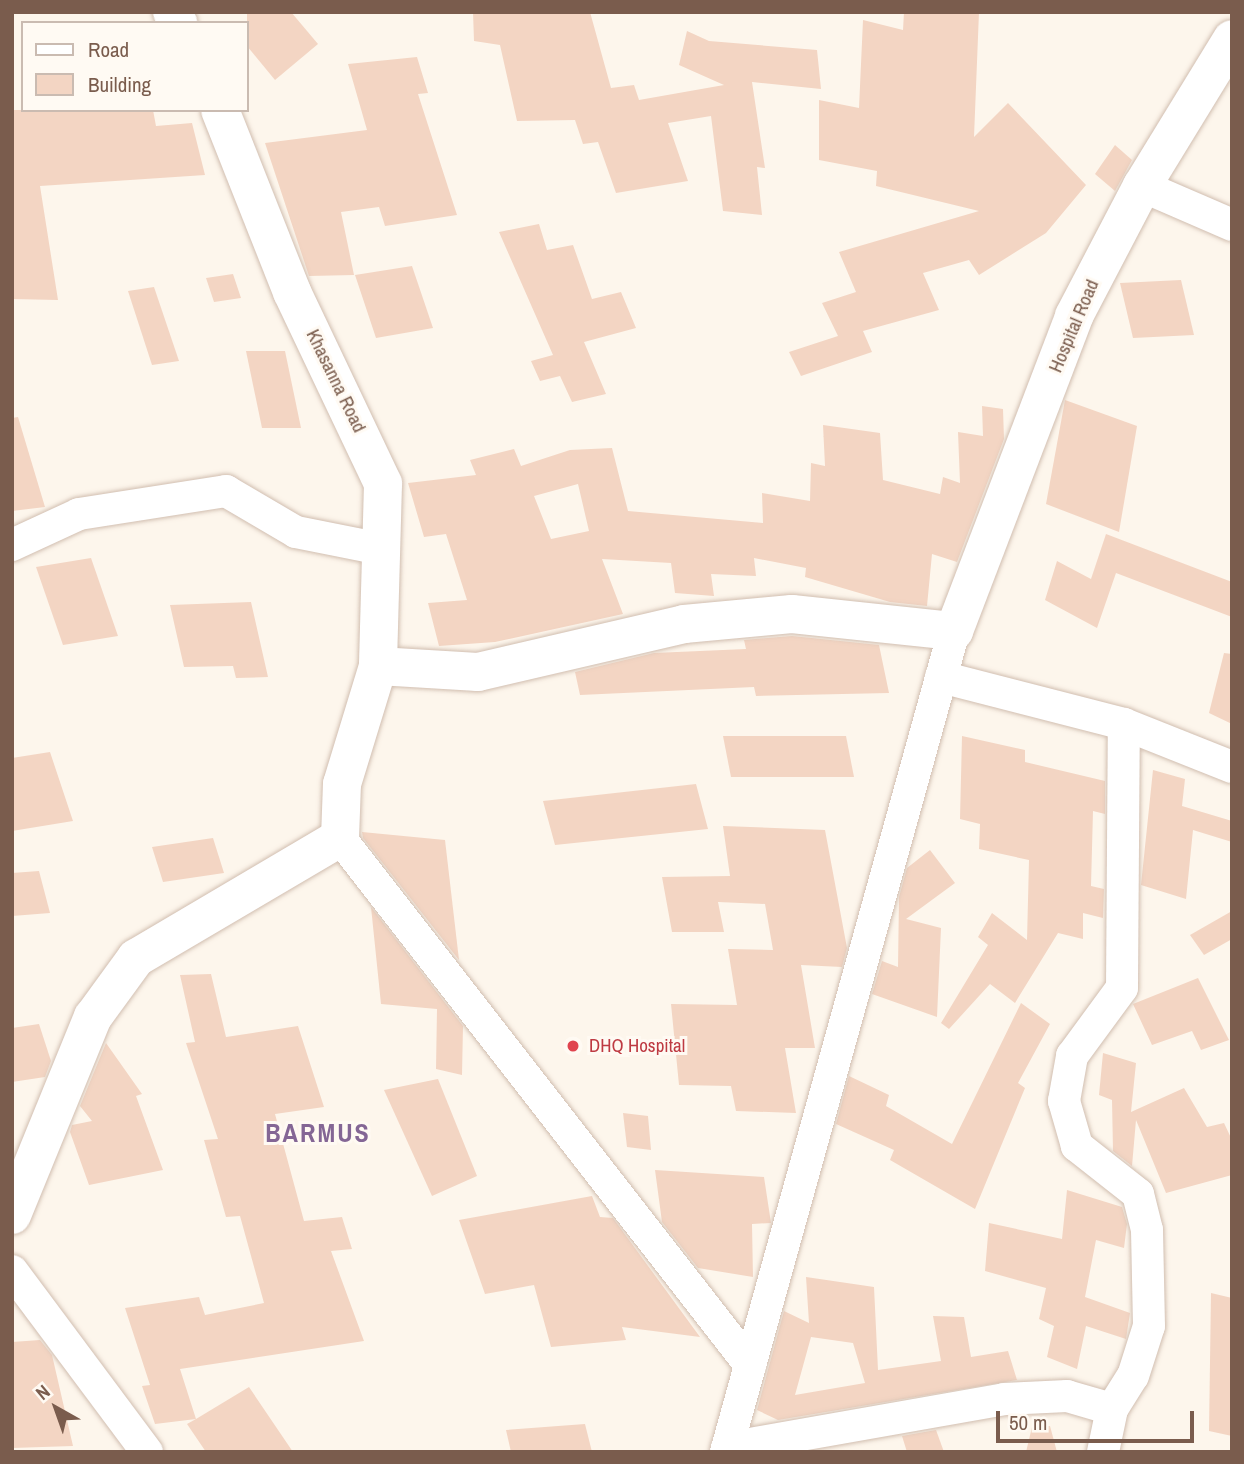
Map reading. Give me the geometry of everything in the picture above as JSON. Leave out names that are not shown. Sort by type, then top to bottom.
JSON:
[{"type":"street","name":"Hospital Road","points":[[954,632],[1074,316],[1142,186],[1232,39]]},
{"type":"street","name":"Khasanna Road","points":[[221,112],[292,292],[383,484],[378,666],[342,784],[340,838]]},
{"type":"street","points":[[1142,186],[1232,225]]},
{"type":"street","points":[[12,545],[79,514],[226,491],[296,532],[381,549]]},
{"type":"street","points":[[378,666],[478,672],[684,624],[792,614],[954,632],[727,1450],[1004,1399],[1067,1396],[1112,1409]]},
{"type":"street","points":[[941,677],[1124,724],[1232,767]]},
{"type":"street","points":[[1102,1452],[1112,1409],[1133,1376],[1149,1326],[1146,1230],[1138,1194],[1077,1146],[1064,1101],[1072,1056],[1122,988],[1124,724]]},
{"type":"street","points":[[12,1216],[93,1017],[136,958],[340,838],[750,1365]]},
{"type":"street","points":[[12,1271],[148,1452]]},
{"type":"building","points":[[247,12],[291,12],[318,44],[275,80],[248,47]]},
{"type":"building","points":[[473,12],[590,12],[611,88],[634,85],[639,100],[724,85],[679,65],[687,31],[709,41],[817,50],[821,89],[752,82],[765,168],[757,167],[762,215],[723,211],[711,116],[668,123],[688,181],[616,193],[598,142],[583,144],[575,120],[517,121],[500,45],[474,41]]},
{"type":"building","points":[[904,12],[979,12],[974,137],[1008,103],[1086,185],[1046,233],[979,275],[969,260],[923,273],[939,310],[863,331],[872,352],[801,376],[789,352],[838,336],[822,303],[856,292],[839,252],[979,211],[876,186],[877,171],[819,160],[819,100],[859,108],[863,20],[903,30]]},
{"type":"building","points":[[417,57],[428,93],[418,94],[457,215],[385,226],[379,207],[341,212],[354,275],[309,276],[265,143],[367,130],[348,64]]},
{"type":"building","points":[[12,110],[153,112],[156,126],[192,123],[205,175],[40,186],[58,300],[12,299]]},
{"type":"building","points":[[1115,145],[1132,160],[1115,191],[1095,174]]},
{"type":"building","points":[[539,224],[547,250],[573,245],[592,299],[621,292],[636,328],[584,342],[606,394],[572,402],[560,376],[540,381],[531,361],[553,355],[499,232]]},
{"type":"building","points":[[412,266],[433,328],[376,338],[355,275]]},
{"type":"building","points":[[233,274],[241,298],[214,302],[206,278]]},
{"type":"building","points":[[1181,280],[1194,335],[1133,338],[1120,283]]},
{"type":"building","points":[[154,287],[179,361],[152,365],[128,291]]},
{"type":"building","points":[[246,351],[285,351],[301,428],[262,428]]},
{"type":"building","points":[[1065,400],[1137,426],[1119,532],[1046,504]]},
{"type":"building","points":[[982,406],[1003,409],[1004,439],[957,562],[932,554],[927,606],[890,602],[805,577],[806,568],[754,558],[756,576],[711,574],[714,596],[675,593],[671,563],[602,559],[623,614],[495,642],[439,646],[428,603],[467,600],[446,534],[424,537],[408,483],[476,475],[470,460],[514,449],[521,466],[570,450],[612,448],[628,511],[763,523],[762,493],[810,501],[811,463],[825,466],[823,425],[880,433],[883,480],[940,494],[943,477],[960,483],[958,432],[983,436]],"holes":[[[578,484],[589,531],[551,539],[534,496]]]},
{"type":"building","points":[[18,417],[45,507],[12,511],[12,418]]},
{"type":"building","points":[[1106,534],[1232,582],[1232,617],[1116,573],[1097,628],[1045,600],[1057,561],[1091,579]]},
{"type":"building","points":[[91,558],[118,636],[63,645],[36,567]]},
{"type":"building","points":[[251,602],[268,677],[236,678],[233,666],[184,667],[170,605]]},
{"type":"building","points":[[792,636],[879,645],[889,693],[756,696],[754,687],[580,695],[575,672],[654,653],[746,649],[744,640]]},
{"type":"building","points":[[1224,653],[1232,654],[1232,724],[1209,713]]},
{"type":"building","points":[[723,736],[846,736],[854,777],[731,777]]},
{"type":"building","points":[[962,736],[1025,750],[1025,762],[1105,781],[1105,814],[1093,811],[1091,886],[1104,889],[1103,918],[1083,913],[1083,939],[1058,933],[1015,1003],[990,984],[949,1029],[941,1023],[988,945],[978,937],[992,913],[1027,940],[1029,860],[979,849],[980,824],[960,819]]},
{"type":"building","points":[[50,752],[73,821],[12,831],[12,758]]},
{"type":"building","points":[[1153,770],[1185,779],[1182,806],[1232,821],[1232,842],[1193,830],[1186,899],[1141,885]]},
{"type":"building","points":[[696,784],[708,829],[555,845],[543,801]]},
{"type":"building","points":[[723,826],[825,830],[847,948],[842,967],[801,965],[815,1048],[785,1048],[796,1113],[736,1111],[731,1086],[679,1085],[671,1004],[737,1005],[728,949],[773,950],[765,904],[718,902],[724,932],[672,932],[662,877],[730,876]]},
{"type":"building","points":[[362,832],[445,840],[459,960],[363,838]]},
{"type":"building","points":[[213,838],[224,873],[163,882],[152,847]]},
{"type":"building","points":[[930,850],[955,883],[906,919],[941,928],[937,1017],[872,994],[882,961],[898,967],[899,897],[907,868]]},
{"type":"building","points":[[39,871],[50,913],[12,916],[12,873]]},
{"type":"building","points":[[371,907],[463,1026],[462,1075],[436,1069],[437,1009],[381,1004]]},
{"type":"building","points":[[1232,911],[1232,939],[1204,955],[1190,935]]},
{"type":"building","points":[[211,974],[226,1037],[298,1026],[324,1107],[275,1114],[304,1221],[342,1217],[352,1249],[331,1251],[364,1341],[180,1369],[196,1419],[155,1424],[142,1386],[150,1385],[125,1308],[199,1297],[205,1315],[264,1303],[240,1216],[226,1217],[204,1140],[218,1139],[186,1043],[195,1042],[180,975]]},
{"type":"building","points":[[1198,978],[1229,1040],[1201,1050],[1192,1031],[1152,1045],[1133,1004]]},
{"type":"building","points":[[1021,1003],[1050,1024],[1018,1083],[1025,1088],[975,1209],[890,1160],[894,1150],[836,1124],[849,1076],[889,1095],[886,1106],[952,1144]]},
{"type":"building","points":[[39,1024],[51,1061],[45,1077],[12,1082],[12,1028]]},
{"type":"building","points":[[106,1043],[142,1094],[136,1096],[163,1170],[89,1185],[70,1132],[72,1125],[92,1121],[80,1106]]},
{"type":"building","points":[[1103,1053],[1136,1063],[1131,1112],[1184,1088],[1207,1127],[1224,1123],[1232,1140],[1232,1175],[1166,1193],[1136,1120],[1132,1166],[1113,1151],[1112,1100],[1099,1095]]},
{"type":"building","points":[[438,1079],[477,1176],[432,1196],[384,1090]]},
{"type":"building","points":[[623,1113],[648,1116],[651,1150],[627,1147]]},
{"type":"building","points":[[655,1170],[764,1177],[771,1223],[752,1224],[753,1277],[698,1268],[662,1222]]},
{"type":"building","points":[[1067,1190],[1122,1207],[1127,1224],[1124,1248],[1096,1240],[1085,1297],[1130,1313],[1126,1339],[1086,1326],[1077,1369],[1047,1357],[1054,1326],[1039,1319],[1046,1288],[985,1271],[989,1223],[1062,1239]]},
{"type":"building","points":[[592,1196],[600,1217],[613,1218],[700,1337],[622,1327],[626,1340],[551,1347],[534,1285],[485,1294],[459,1220]]},
{"type":"building","points":[[806,1277],[874,1287],[878,1370],[941,1361],[933,1316],[964,1317],[971,1357],[1008,1351],[1017,1380],[778,1420],[757,1410],[784,1311],[809,1323]],"holes":[[[811,1337],[853,1343],[865,1383],[795,1395]]]},
{"type":"building","points":[[1211,1293],[1232,1298],[1232,1436],[1209,1431]]},
{"type":"building","points":[[40,1340],[52,1355],[73,1446],[12,1448],[12,1342]]},
{"type":"building","points":[[249,1387],[293,1452],[206,1452],[187,1424]]},
{"type":"building","points":[[585,1424],[592,1452],[511,1452],[506,1430]]},
{"type":"building","points":[[1050,1426],[1057,1452],[1026,1452],[1032,1427]]},
{"type":"building","points":[[936,1430],[944,1452],[907,1452],[902,1436]]},
{"type":"place","name":"DHQ Hospital","points":[[573,1046]]},
{"type":"district","name":"BARMUS","points":[[318,1133]]}]
